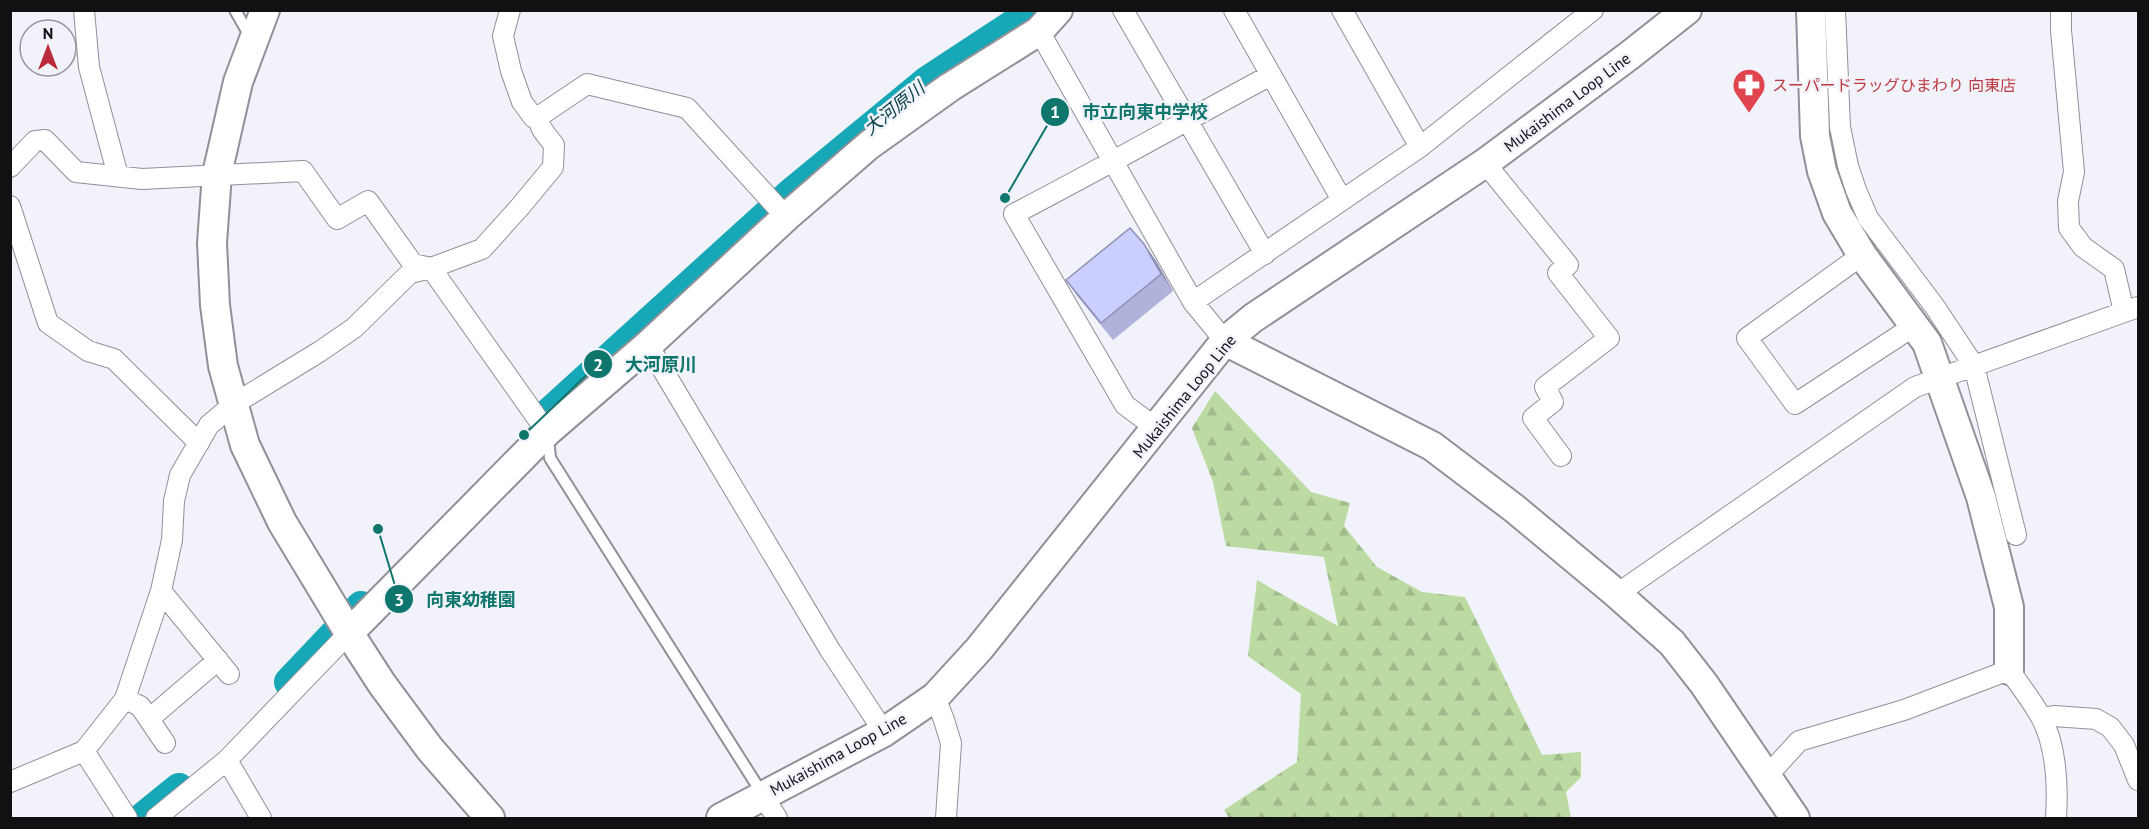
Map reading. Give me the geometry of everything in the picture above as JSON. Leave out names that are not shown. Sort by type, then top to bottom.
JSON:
[{"type":"street","points":[[84,10],[89,67],[118,176]]},
{"type":"street","points":[[510,10],[503,36],[511,71],[522,102],[534,118],[539,119]]},
{"type":"street","points":[[156,819],[227,760],[349,633],[541,424],[648,345],[786,217],[869,145],[950,87],[1039,31],[1058,10]]},
{"type":"street","points":[[1123,10],[1265,254]]},
{"type":"street","points":[[1234,10],[1342,200]]},
{"type":"street","points":[[1342,10],[1420,147]]},
{"type":"street","points":[[1193,302],[1420,147],[1593,10]]},
{"type":"street","name":"Mukaishima Loop Line","points":[[721,819],[770,807],[935,697],[979,649],[1225,341],[1253,318],[1485,163],[1687,10]]},
{"type":"street","points":[[1811,10],[1815,136],[1822,171],[1838,213],[1862,255],[1927,343],[1981,497],[2009,607],[2009,670],[2042,718],[2050,746],[2058,785],[2056,819]]},
{"type":"street","points":[[1835,10],[1840,128],[1856,190],[1868,218],[1935,307],[1974,366],[2016,535]]},
{"type":"street","points":[[1617,594],[1915,387],[2131,309],[2114,269],[2083,247],[2068,228],[2068,201],[2074,172],[2061,10]]},
{"type":"street","points":[[261,23],[238,82],[217,174],[212,243],[215,305],[223,366],[245,445],[282,522],[382,684],[430,749],[490,819]]},
{"type":"street","points":[[1039,31],[1193,302],[1225,341],[1431,446],[1515,509],[1617,594],[1671,643],[1704,684],[1794,819]]},
{"type":"street","points":[[1156,428],[1125,405],[1014,214],[1115,162],[1271,75]]},
{"type":"street","points":[[10,782],[84,751],[126,699],[160,591],[172,540],[174,501],[180,475],[209,425],[234,404],[354,328],[410,273],[431,268],[482,249],[553,166],[554,145],[539,125],[541,115],[587,84],[687,108],[786,217]]},
{"type":"street","points":[[10,167],[35,141],[45,141],[76,172],[142,179],[303,171],[337,219],[368,201],[413,264],[431,268],[541,424]]},
{"type":"street","points":[[1485,163],[1568,265],[1558,273],[1608,338],[1545,387],[1553,402],[1533,418],[1561,456]]},
{"type":"street","points":[[10,206],[48,323],[88,351],[114,359],[199,443]]},
{"type":"street","points":[[1862,255],[1747,338],[1795,404],[1914,326]]},
{"type":"street","points":[[648,345],[830,650],[884,732]]},
{"type":"street","points":[[149,719],[223,667],[160,591]]},
{"type":"street","points":[[1767,776],[1799,741],[1904,710],[2009,670]]},
{"type":"street","points":[[935,697],[951,743],[946,819]]},
{"type":"street","points":[[126,699],[140,706],[165,743]]},
{"type":"street","points":[[2042,718],[2054,716],[2096,719],[2110,727],[2131,744],[2139,780]]},
{"type":"street","points":[[84,751],[127,819]]},
{"type":"street","points":[[227,760],[261,819]]},
{"type":"lane","points":[[235,10],[247,31],[261,23]]},
{"type":"lane","points":[[541,424],[550,458],[770,807]]},
{"type":"green space","points":[[1215,391],[1311,492],[1350,503],[1344,526],[1377,567],[1422,592],[1465,597],[1542,755],[1581,752],[1581,777],[1566,792],[1571,818],[1229,818],[1224,810],[1297,762],[1301,694],[1248,656],[1257,580],[1338,626],[1324,557],[1226,546],[1213,482],[1192,428]]},
{"type":"building","points":[[1130,228],[1144,244],[1161,274],[1101,323],[1066,280]]},
{"type":"waterway","name":"大河原川","points":[[543,418],[791,193],[927,81],[1035,10]]},
{"type":"waterway","name":"大河原川","points":[[289,682],[361,606]]},
{"type":"waterway","name":"大河原川","points":[[142,818],[179,788]]},
{"type":"place","name":"スーパードラッグひまわり 向東店","points":[[1749,114]]},
{"type":"place","name":"市立向東中学校","points":[[1005,198]]},
{"type":"place","name":"大河原川","points":[[524,435]]},
{"type":"place","name":"向東幼稚園","points":[[378,529]]}]
